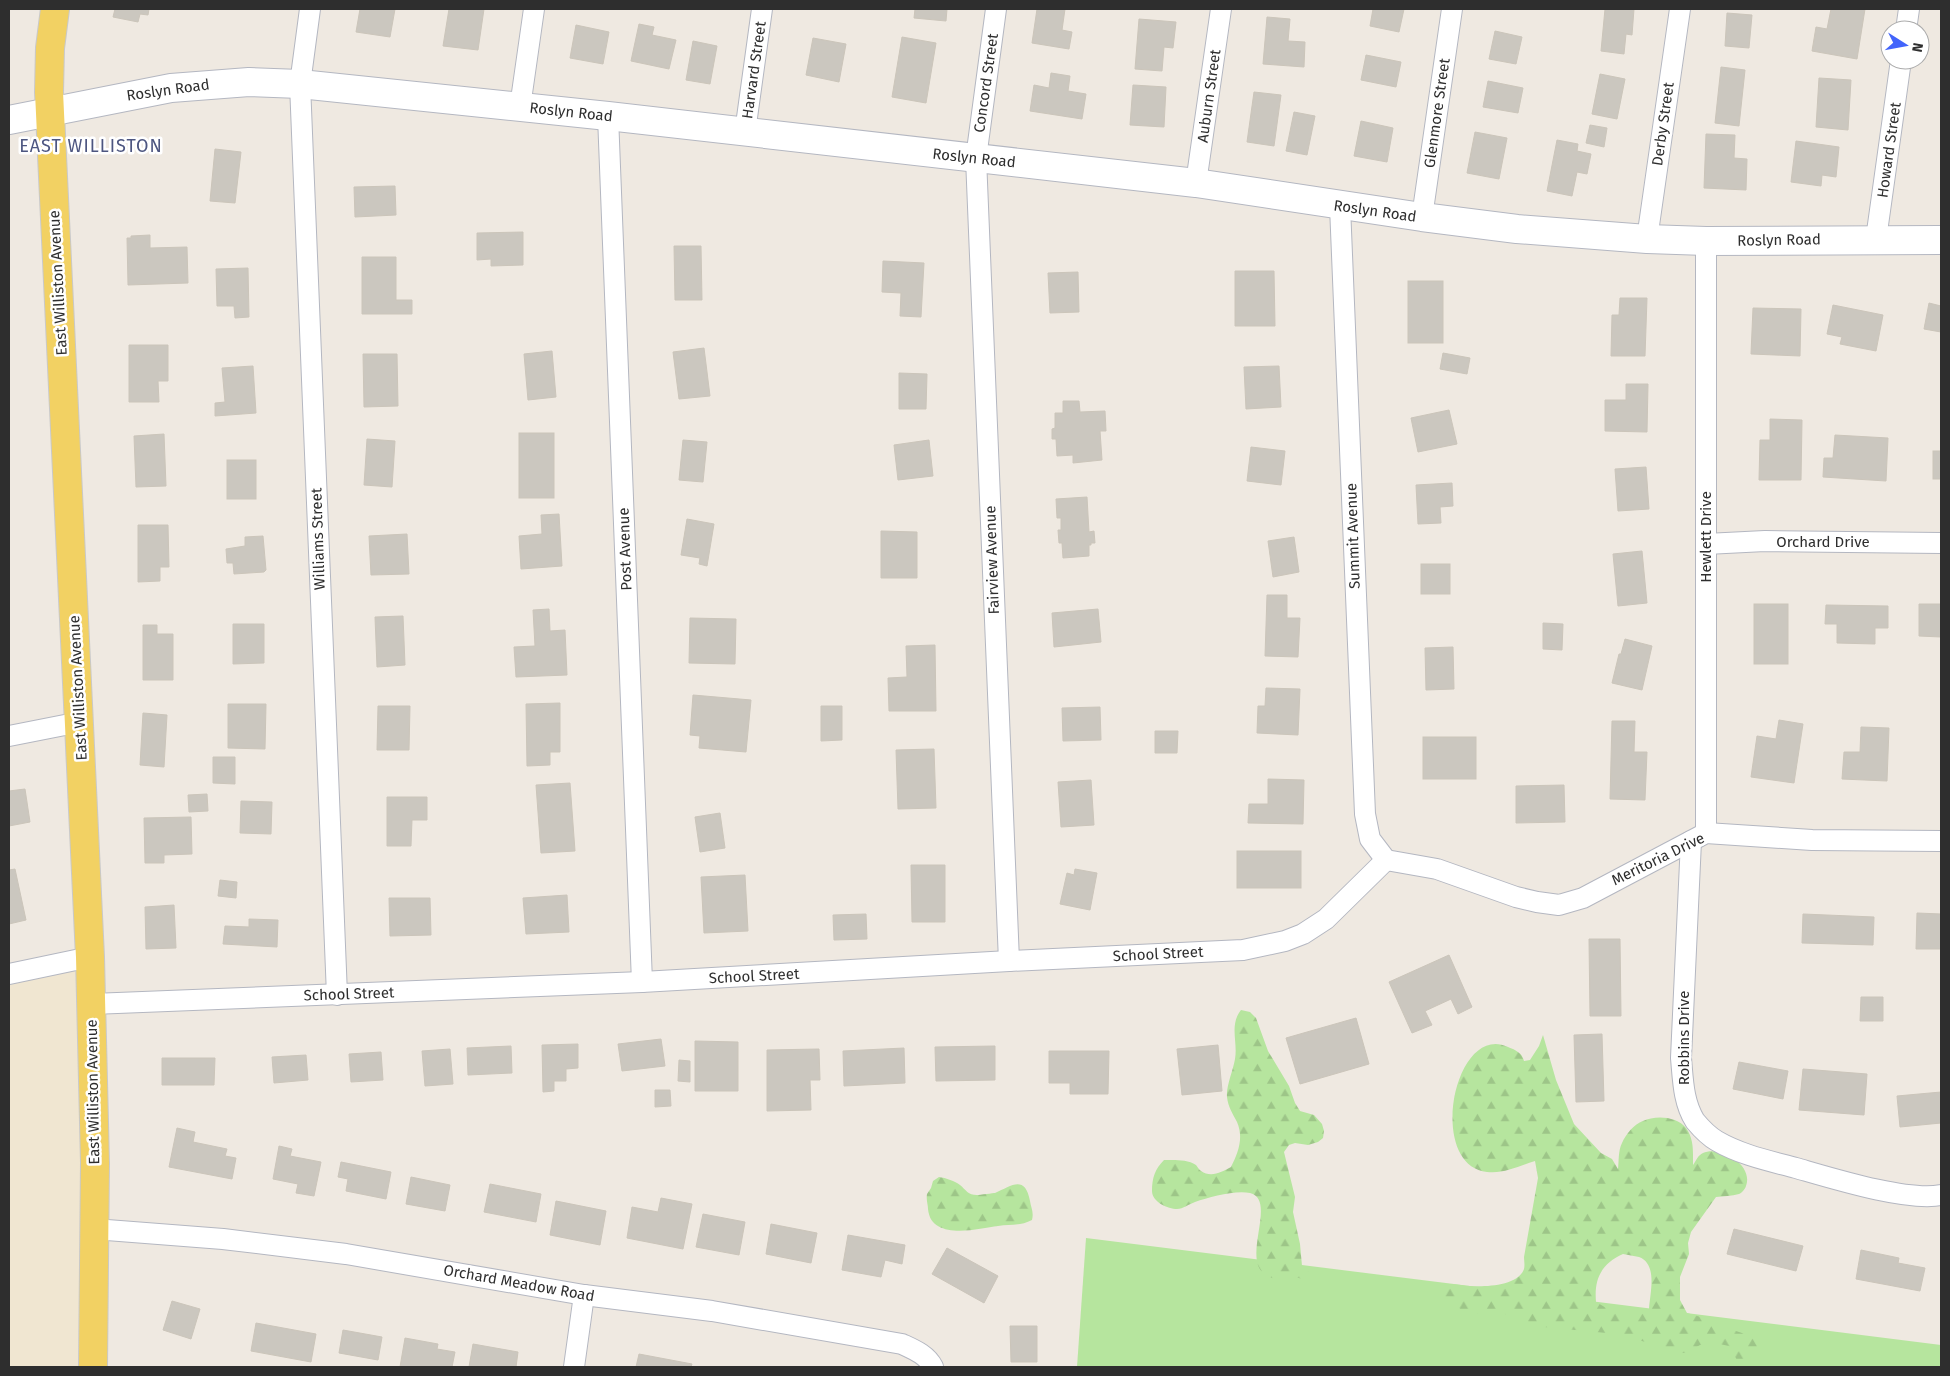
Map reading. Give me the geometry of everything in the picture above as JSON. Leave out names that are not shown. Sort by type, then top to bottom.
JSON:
[{"type":"main road","name":"East Williston Avenue","points":[[55,9],[48,68],[92,1004],[94,1367]]},
{"type":"main road","name":"Roslyn Road","points":[[9,120],[116,97],[171,88],[234,82],[300,84],[608,116],[1196,183],[1422,218],[1517,229],[1647,239],[1706,241],[1941,240]]},
{"type":"street","name":"Williams Street","points":[[310,9],[300,84],[336,994]]},
{"type":"street","points":[[520,107],[534,9]]},
{"type":"street","name":"Harvard Street","points":[[745,132],[762,9]]},
{"type":"street","name":"Concord Street","points":[[976,158],[996,9]]},
{"type":"street","name":"Auburn Street","points":[[1196,183],[1221,9]]},
{"type":"street","name":"Glenmore Street","points":[[1422,218],[1452,9]]},
{"type":"street","name":"Derby Street","points":[[1647,239],[1680,9]]},
{"type":"street","name":"Howard Street","points":[[1876,239],[1900,70]]},
{"type":"street","name":"Post Avenue","points":[[608,116],[642,982]]},
{"type":"street","name":"Fairview Avenue","points":[[976,158],[1009,961]]},
{"type":"street","name":"Summit Avenue","points":[[1340,206],[1365,814],[1370,839],[1386,860]]},
{"type":"street","name":"Hewlett Drive","points":[[1698,837],[1706,544],[1706,241]]},
{"type":"street","name":"Orchard Drive","points":[[1706,544],[1765,541],[1941,543]]},
{"type":"street","points":[[9,736],[80,722]]},
{"type":"street","name":"Meritoria Drive","points":[[1386,860],[1437,869],[1516,897],[1559,905],[1582,898],[1698,837],[1941,841]]},
{"type":"street","name":"Robbins Drive","points":[[1698,837],[1682,1058],[1684,1094],[1696,1121],[1716,1141],[1746,1154],[1857,1185],[1902,1193],[1941,1195]]},
{"type":"street","name":"School Street","points":[[92,1004],[642,982],[1243,950],[1285,941],[1303,934],[1326,919],[1386,860]]},
{"type":"street","points":[[9,974],[90,957]]},
{"type":"street","name":"Orchard Meadow Road","points":[[94,1229],[223,1239],[346,1254],[584,1295],[712,1311],[902,1344],[920,1352],[930,1361],[933,1367]]},
{"type":"street","points":[[574,1367],[584,1295]]},
{"type":"shaded area","points":[[90,957],[93,1367],[9,1367],[9,974]]},
{"type":"green space","points":[[1241,1010],[1250,1012],[1256,1018],[1268,1051],[1289,1086],[1300,1111],[1314,1115],[1322,1124],[1324,1131],[1323,1138],[1318,1142],[1308,1145],[1295,1143],[1289,1145],[1284,1152],[1295,1197],[1293,1212],[1300,1244],[1302,1266],[1314,1277],[1308,1279],[1302,1279],[1291,1274],[1282,1278],[1272,1278],[1266,1275],[1259,1267],[1256,1257],[1261,1207],[1258,1198],[1250,1193],[1237,1192],[1222,1195],[1177,1209],[1169,1208],[1158,1202],[1152,1191],[1153,1178],[1164,1160],[1189,1162],[1209,1174],[1231,1167],[1234,1162],[1238,1151],[1240,1134],[1237,1122],[1228,1104],[1227,1093],[1236,1053],[1235,1022]]},
{"type":"green space","points":[[1543,1035],[1556,1080],[1574,1124],[1601,1153],[1612,1159],[1618,1169],[1619,1153],[1628,1133],[1640,1122],[1660,1117],[1677,1121],[1689,1132],[1692,1141],[1693,1165],[1700,1155],[1710,1151],[1726,1154],[1734,1158],[1745,1170],[1747,1178],[1744,1190],[1739,1194],[1716,1197],[1691,1232],[1688,1243],[1689,1254],[1680,1277],[1680,1300],[1687,1313],[1714,1321],[1758,1341],[1762,1345],[1760,1353],[1738,1362],[1729,1346],[1710,1342],[1686,1353],[1676,1353],[1617,1334],[1544,1327],[1502,1313],[1478,1314],[1464,1312],[1443,1295],[1440,1288],[1443,1286],[1454,1284],[1492,1286],[1515,1279],[1521,1275],[1524,1269],[1524,1257],[1538,1178],[1535,1161],[1499,1172],[1487,1172],[1468,1164],[1457,1146],[1453,1123],[1454,1098],[1462,1074],[1473,1055],[1489,1045],[1514,1049],[1522,1056],[1524,1061],[1530,1060],[1539,1046]],"holes":[[[1623,1254],[1639,1257],[1645,1261],[1651,1272],[1649,1309],[1636,1315],[1615,1312],[1596,1302],[1596,1286],[1600,1273],[1609,1262]]]},
{"type":"green space","points":[[939,1177],[956,1182],[967,1192],[974,1195],[995,1193],[1012,1185],[1021,1185],[1025,1187],[1028,1193],[1033,1212],[1032,1220],[1020,1224],[956,1231],[937,1226],[931,1219],[927,1194],[933,1181]]},
{"type":"green space","points":[[1086,1238],[1941,1345],[1941,1367],[1077,1367]]},
{"type":"building","points":[[115,9],[149,9],[148,15],[140,14],[138,22],[113,17]]},
{"type":"building","points":[[360,9],[395,9],[390,37],[356,32]]},
{"type":"building","points":[[449,9],[484,9],[478,50],[443,46]]},
{"type":"building","points":[[915,9],[947,9],[946,21],[914,18]]},
{"type":"building","points":[[1037,9],[1065,9],[1062,30],[1072,32],[1069,49],[1032,43]]},
{"type":"building","points":[[1373,9],[1404,9],[1399,32],[1370,26]]},
{"type":"building","points":[[1605,9],[1634,9],[1632,35],[1626,34],[1624,54],[1601,51]]},
{"type":"building","points":[[1831,9],[1865,9],[1857,59],[1812,51],[1816,27],[1827,29]]},
{"type":"building","points":[[1727,13],[1752,15],[1749,48],[1725,46]]},
{"type":"building","points":[[1267,17],[1290,19],[1288,41],[1305,42],[1304,67],[1263,64]]},
{"type":"building","points":[[1139,19],[1176,22],[1173,48],[1164,47],[1162,71],[1135,69]]},
{"type":"building","points":[[639,24],[654,27],[652,35],[676,40],[669,69],[631,61]]},
{"type":"building","points":[[576,25],[609,32],[603,64],[570,58]]},
{"type":"building","points":[[1495,31],[1522,37],[1516,64],[1489,59]]},
{"type":"building","points":[[902,37],[936,43],[926,103],[892,97]]},
{"type":"building","points":[[813,38],[846,44],[839,82],[806,75]]},
{"type":"building","points":[[693,41],[717,46],[710,84],[686,80]]},
{"type":"building","points":[[1366,55],[1401,62],[1396,87],[1361,80]]},
{"type":"building","points":[[1721,67],[1745,70],[1739,126],[1715,123]]},
{"type":"building","points":[[1051,73],[1070,76],[1068,91],[1086,94],[1082,119],[1030,111],[1034,85],[1049,88]]},
{"type":"building","points":[[1600,74],[1625,79],[1617,119],[1592,114]]},
{"type":"building","points":[[1819,78],[1851,80],[1848,130],[1816,127]]},
{"type":"building","points":[[1488,81],[1523,88],[1518,113],[1483,107]]},
{"type":"building","points":[[1133,85],[1166,87],[1164,127],[1130,125]]},
{"type":"building","points":[[1254,92],[1281,95],[1274,146],[1247,142]]},
{"type":"building","points":[[1294,112],[1315,116],[1307,155],[1286,151]]},
{"type":"building","points":[[1361,121],[1393,128],[1387,162],[1354,156]]},
{"type":"building","points":[[1590,125],[1607,128],[1604,147],[1586,143]]},
{"type":"building","points":[[1475,132],[1507,138],[1499,179],[1467,173]]},
{"type":"building","points":[[1706,134],[1735,135],[1734,158],[1747,159],[1746,190],[1704,188]]},
{"type":"building","points":[[1557,140],[1578,144],[1577,151],[1591,154],[1587,174],[1577,172],[1572,196],[1547,191]]},
{"type":"building","points":[[1796,141],[1839,147],[1836,177],[1822,175],[1821,186],[1791,182]]},
{"type":"building","points":[[215,149],[241,152],[235,203],[210,201]]},
{"type":"building","points":[[395,186],[396,215],[355,217],[354,187]]},
{"type":"building","points":[[523,232],[523,265],[491,266],[491,259],[477,260],[477,233]]},
{"type":"building","points":[[150,235],[150,248],[187,247],[188,283],[128,285],[127,238]]},
{"type":"building","points":[[674,246],[701,246],[702,300],[675,300]]},
{"type":"building","points":[[362,257],[396,257],[396,300],[412,300],[412,314],[362,314]]},
{"type":"building","points":[[883,261],[924,263],[921,317],[900,316],[901,293],[882,292]]},
{"type":"building","points":[[248,268],[249,317],[235,318],[234,306],[217,306],[216,269]]},
{"type":"building","points":[[1235,271],[1274,271],[1275,326],[1235,326]]},
{"type":"building","points":[[1078,272],[1079,312],[1050,313],[1048,273]]},
{"type":"building","points":[[1408,281],[1443,281],[1443,343],[1408,343]]},
{"type":"building","points":[[1620,298],[1647,298],[1645,356],[1611,356],[1612,315],[1619,315]]},
{"type":"building","points":[[1929,303],[1941,306],[1941,332],[1924,329]]},
{"type":"building","points":[[1833,305],[1883,315],[1876,351],[1840,344],[1842,337],[1827,334]]},
{"type":"building","points":[[1753,308],[1801,309],[1800,356],[1751,354]]},
{"type":"building","points":[[129,345],[168,345],[168,381],[158,381],[159,402],[129,402]]},
{"type":"building","points":[[704,348],[710,396],[679,399],[673,352]]},
{"type":"building","points":[[552,351],[556,397],[528,400],[524,354]]},
{"type":"building","points":[[1443,353],[1470,358],[1467,374],[1440,369]]},
{"type":"building","points":[[363,354],[397,354],[398,406],[364,407]]},
{"type":"building","points":[[253,366],[256,413],[215,416],[215,403],[225,402],[222,368]]},
{"type":"building","points":[[1279,366],[1281,407],[1246,409],[1244,367]]},
{"type":"building","points":[[899,373],[927,374],[926,409],[899,409]]},
{"type":"building","points":[[1626,384],[1648,384],[1647,432],[1605,431],[1605,400],[1626,400]]},
{"type":"building","points":[[1063,401],[1079,401],[1080,412],[1105,411],[1106,431],[1100,431],[1102,460],[1073,463],[1073,455],[1057,456],[1056,439],[1052,439],[1052,429],[1055,428],[1055,413],[1063,413]]},
{"type":"building","points":[[1449,410],[1457,444],[1418,452],[1411,418]]},
{"type":"building","points":[[1770,419],[1802,420],[1801,480],[1759,480],[1760,440],[1770,440]]},
{"type":"building","points":[[519,433],[554,433],[554,498],[519,498]]},
{"type":"building","points":[[164,434],[166,486],[136,487],[134,436]]},
{"type":"building","points":[[1835,435],[1888,438],[1886,481],[1823,477],[1824,458],[1833,458]]},
{"type":"building","points":[[367,439],[395,441],[392,487],[364,485]]},
{"type":"building","points":[[683,440],[707,442],[703,482],[679,480]]},
{"type":"building","points":[[929,440],[933,476],[898,480],[894,445]]},
{"type":"building","points":[[1251,447],[1285,451],[1281,485],[1247,481]]},
{"type":"building","points":[[1933,451],[1941,451],[1941,479],[1933,479]]},
{"type":"building","points":[[227,460],[256,460],[256,499],[227,499]]},
{"type":"building","points":[[1646,467],[1649,509],[1618,511],[1615,469]]},
{"type":"building","points":[[1452,483],[1453,506],[1440,507],[1441,523],[1418,524],[1416,485]]},
{"type":"building","points":[[1087,497],[1089,532],[1094,531],[1095,543],[1089,545],[1089,556],[1063,558],[1062,543],[1059,543],[1058,530],[1061,530],[1061,518],[1057,518],[1056,499]]},
{"type":"building","points":[[559,514],[562,566],[521,569],[519,536],[542,534],[541,515]]},
{"type":"building","points":[[687,519],[714,524],[707,566],[699,564],[700,558],[681,555]]},
{"type":"building","points":[[138,525],[168,525],[169,567],[160,567],[160,581],[138,582]]},
{"type":"building","points":[[881,531],[917,532],[917,578],[881,578]]},
{"type":"building","points":[[407,534],[409,574],[371,575],[369,536]]},
{"type":"building","points":[[263,536],[266,570],[264,572],[234,574],[233,563],[227,563],[226,549],[245,546],[245,537]]},
{"type":"building","points":[[1294,537],[1299,572],[1273,577],[1268,541]]},
{"type":"building","points":[[1642,551],[1647,603],[1618,606],[1613,554]]},
{"type":"building","points":[[1421,564],[1450,564],[1450,594],[1421,594]]},
{"type":"building","points":[[1267,595],[1287,595],[1287,618],[1300,618],[1298,657],[1265,656]]},
{"type":"building","points":[[1754,604],[1788,604],[1788,664],[1754,664]]},
{"type":"building","points":[[1919,604],[1941,604],[1941,637],[1919,636]]},
{"type":"building","points":[[1826,605],[1888,606],[1888,628],[1875,628],[1875,644],[1837,643],[1837,624],[1825,624]]},
{"type":"building","points":[[549,609],[550,631],[565,630],[567,675],[516,677],[514,647],[535,646],[533,610]]},
{"type":"building","points":[[1098,609],[1101,642],[1054,647],[1052,613]]},
{"type":"building","points":[[403,616],[405,665],[377,667],[375,617]]},
{"type":"building","points":[[690,618],[736,619],[735,664],[689,663]]},
{"type":"building","points":[[1543,623],[1563,624],[1562,650],[1543,649]]},
{"type":"building","points":[[233,624],[264,624],[264,663],[233,664]]},
{"type":"building","points":[[143,625],[157,625],[157,634],[173,634],[173,680],[143,680]]},
{"type":"building","points":[[1625,639],[1652,646],[1642,690],[1612,683],[1619,654],[1621,654]]},
{"type":"building","points":[[935,645],[936,711],[889,711],[888,678],[907,677],[906,646]]},
{"type":"building","points":[[1453,647],[1454,689],[1426,690],[1425,648]]},
{"type":"building","points":[[1266,688],[1300,689],[1298,735],[1257,733],[1258,706],[1265,706]]},
{"type":"building","points":[[693,695],[751,700],[746,752],[699,748],[700,736],[690,735]]},
{"type":"building","points":[[560,703],[560,752],[550,752],[550,765],[527,766],[526,704]]},
{"type":"building","points":[[228,704],[266,704],[265,749],[228,748]]},
{"type":"building","points":[[378,706],[410,706],[409,750],[377,750]]},
{"type":"building","points":[[821,706],[842,706],[842,740],[821,741]]},
{"type":"building","points":[[1100,707],[1101,740],[1063,741],[1062,708]]},
{"type":"building","points":[[143,713],[167,715],[164,767],[140,765]]},
{"type":"building","points":[[1779,720],[1803,724],[1794,783],[1751,777],[1757,736],[1776,739]]},
{"type":"building","points":[[1612,721],[1635,721],[1634,752],[1647,752],[1645,800],[1610,799]]},
{"type":"building","points":[[1861,727],[1889,728],[1887,781],[1842,779],[1844,752],[1860,752]]},
{"type":"building","points":[[1155,731],[1178,731],[1177,753],[1155,753]]},
{"type":"building","points":[[1423,737],[1476,737],[1476,779],[1423,779]]},
{"type":"building","points":[[934,749],[936,808],[898,809],[896,750]]},
{"type":"building","points":[[213,757],[235,757],[235,784],[213,783]]},
{"type":"building","points":[[1268,779],[1304,780],[1303,824],[1248,823],[1249,804],[1268,804]]},
{"type":"building","points":[[1091,780],[1094,825],[1061,827],[1058,782]]},
{"type":"building","points":[[570,783],[575,851],[541,853],[536,785]]},
{"type":"building","points":[[1564,785],[1565,822],[1516,823],[1516,786]]},
{"type":"building","points":[[25,789],[30,822],[9,826],[9,791]]},
{"type":"building","points":[[207,794],[208,811],[189,812],[188,795]]},
{"type":"building","points":[[387,797],[427,797],[427,820],[412,820],[411,846],[387,846]]},
{"type":"building","points":[[241,801],[272,802],[271,834],[240,833]]},
{"type":"building","points":[[720,813],[725,848],[700,852],[695,817]]},
{"type":"building","points":[[191,817],[192,854],[164,855],[164,863],[145,863],[144,818]]},
{"type":"building","points":[[1237,851],[1301,851],[1301,888],[1237,888]]},
{"type":"building","points":[[911,865],[945,865],[945,922],[912,922]]},
{"type":"building","points":[[15,869],[26,920],[9,924],[9,870]]},
{"type":"building","points":[[1075,869],[1097,873],[1090,910],[1060,904],[1067,873],[1074,875]]},
{"type":"building","points":[[745,875],[748,931],[704,933],[701,877]]},
{"type":"building","points":[[220,880],[237,882],[236,898],[218,896]]},
{"type":"building","points":[[567,895],[569,932],[526,934],[523,898]]},
{"type":"building","points":[[389,898],[430,898],[431,935],[390,936]]},
{"type":"building","points":[[174,905],[176,948],[146,949],[145,907]]},
{"type":"building","points":[[1917,913],[1941,914],[1941,949],[1916,949]]},
{"type":"building","points":[[866,914],[867,939],[834,940],[833,915]]},
{"type":"building","points":[[1803,914],[1874,917],[1873,945],[1802,943]]},
{"type":"building","points":[[249,919],[278,920],[277,947],[223,944],[225,926],[249,927]]},
{"type":"building","points":[[1589,939],[1620,939],[1621,1016],[1590,1016]]},
{"type":"building","points":[[1449,955],[1472,1007],[1458,1014],[1451,999],[1425,1011],[1432,1025],[1412,1033],[1389,982]]},
{"type":"building","points":[[1861,997],[1883,997],[1883,1021],[1860,1021]]},
{"type":"building","points":[[1356,1018],[1369,1064],[1300,1084],[1286,1038]]},
{"type":"building","points":[[1602,1034],[1604,1101],[1576,1102],[1574,1035]]},
{"type":"building","points":[[661,1039],[665,1066],[622,1071],[618,1044]]},
{"type":"building","points":[[695,1041],[738,1042],[738,1091],[695,1091]]},
{"type":"building","points":[[578,1044],[578,1068],[566,1069],[566,1081],[554,1081],[554,1091],[543,1092],[542,1045]]},
{"type":"building","points":[[1218,1045],[1222,1091],[1182,1095],[1177,1049]]},
{"type":"building","points":[[511,1046],[512,1073],[468,1075],[467,1048]]},
{"type":"building","points":[[995,1046],[995,1080],[936,1081],[935,1047]]},
{"type":"building","points":[[904,1048],[905,1083],[844,1086],[843,1051]]},
{"type":"building","points":[[450,1049],[453,1084],[425,1086],[422,1051]]},
{"type":"building","points":[[819,1049],[820,1080],[810,1080],[811,1110],[767,1111],[767,1050]]},
{"type":"building","points":[[1049,1051],[1109,1051],[1108,1094],[1070,1094],[1070,1083],[1049,1083]]},
{"type":"building","points":[[381,1052],[383,1080],[351,1082],[349,1054]]},
{"type":"building","points":[[306,1055],[308,1080],[274,1083],[272,1057]]},
{"type":"building","points":[[162,1058],[215,1058],[214,1085],[162,1085]]},
{"type":"building","points":[[679,1060],[690,1061],[690,1082],[678,1081]]},
{"type":"building","points":[[1739,1062],[1788,1071],[1783,1099],[1733,1089]]},
{"type":"building","points":[[1803,1069],[1867,1074],[1864,1115],[1799,1110]]},
{"type":"building","points":[[655,1090],[670,1090],[671,1106],[655,1107]]},
{"type":"building","points":[[1941,1092],[1941,1123],[1900,1127],[1897,1096]]},
{"type":"building","points":[[177,1128],[195,1132],[193,1142],[227,1149],[225,1156],[236,1158],[232,1179],[169,1167]]},
{"type":"building","points":[[279,1146],[292,1149],[290,1156],[321,1162],[314,1196],[296,1193],[298,1184],[273,1179]]},
{"type":"building","points":[[341,1162],[391,1172],[386,1199],[346,1191],[348,1179],[338,1177]]},
{"type":"building","points":[[411,1177],[450,1185],[445,1211],[406,1204]]},
{"type":"building","points":[[490,1184],[541,1194],[536,1222],[484,1212]]},
{"type":"building","points":[[661,1198],[692,1204],[683,1249],[627,1238],[632,1207],[658,1212]]},
{"type":"building","points":[[556,1201],[606,1211],[600,1245],[550,1235]]},
{"type":"building","points":[[703,1214],[745,1222],[739,1255],[696,1247]]},
{"type":"building","points":[[771,1224],[817,1233],[811,1263],[766,1254]]},
{"type":"building","points":[[1734,1229],[1803,1246],[1796,1271],[1727,1254]]},
{"type":"building","points":[[848,1235],[905,1245],[902,1264],[885,1260],[881,1277],[842,1270]]},
{"type":"building","points":[[947,1248],[998,1276],[984,1303],[932,1274]]},
{"type":"building","points":[[1861,1250],[1899,1258],[1898,1263],[1925,1268],[1920,1291],[1856,1279]]},
{"type":"building","points":[[172,1301],[200,1309],[191,1339],[163,1330]]},
{"type":"building","points":[[256,1323],[316,1334],[311,1362],[251,1351]]},
{"type":"building","points":[[1010,1326],[1037,1326],[1037,1362],[1011,1362]]},
{"type":"building","points":[[343,1330],[382,1337],[378,1360],[339,1353]]},
{"type":"building","points":[[405,1338],[438,1344],[437,1349],[455,1352],[452,1367],[400,1367]]},
{"type":"building","points":[[473,1344],[518,1352],[516,1367],[469,1367]]},
{"type":"building","points":[[639,1354],[692,1364],[691,1367],[636,1367]]},
{"type":"district","name":"EAST WILLISTON","points":[[91,146]]}]
